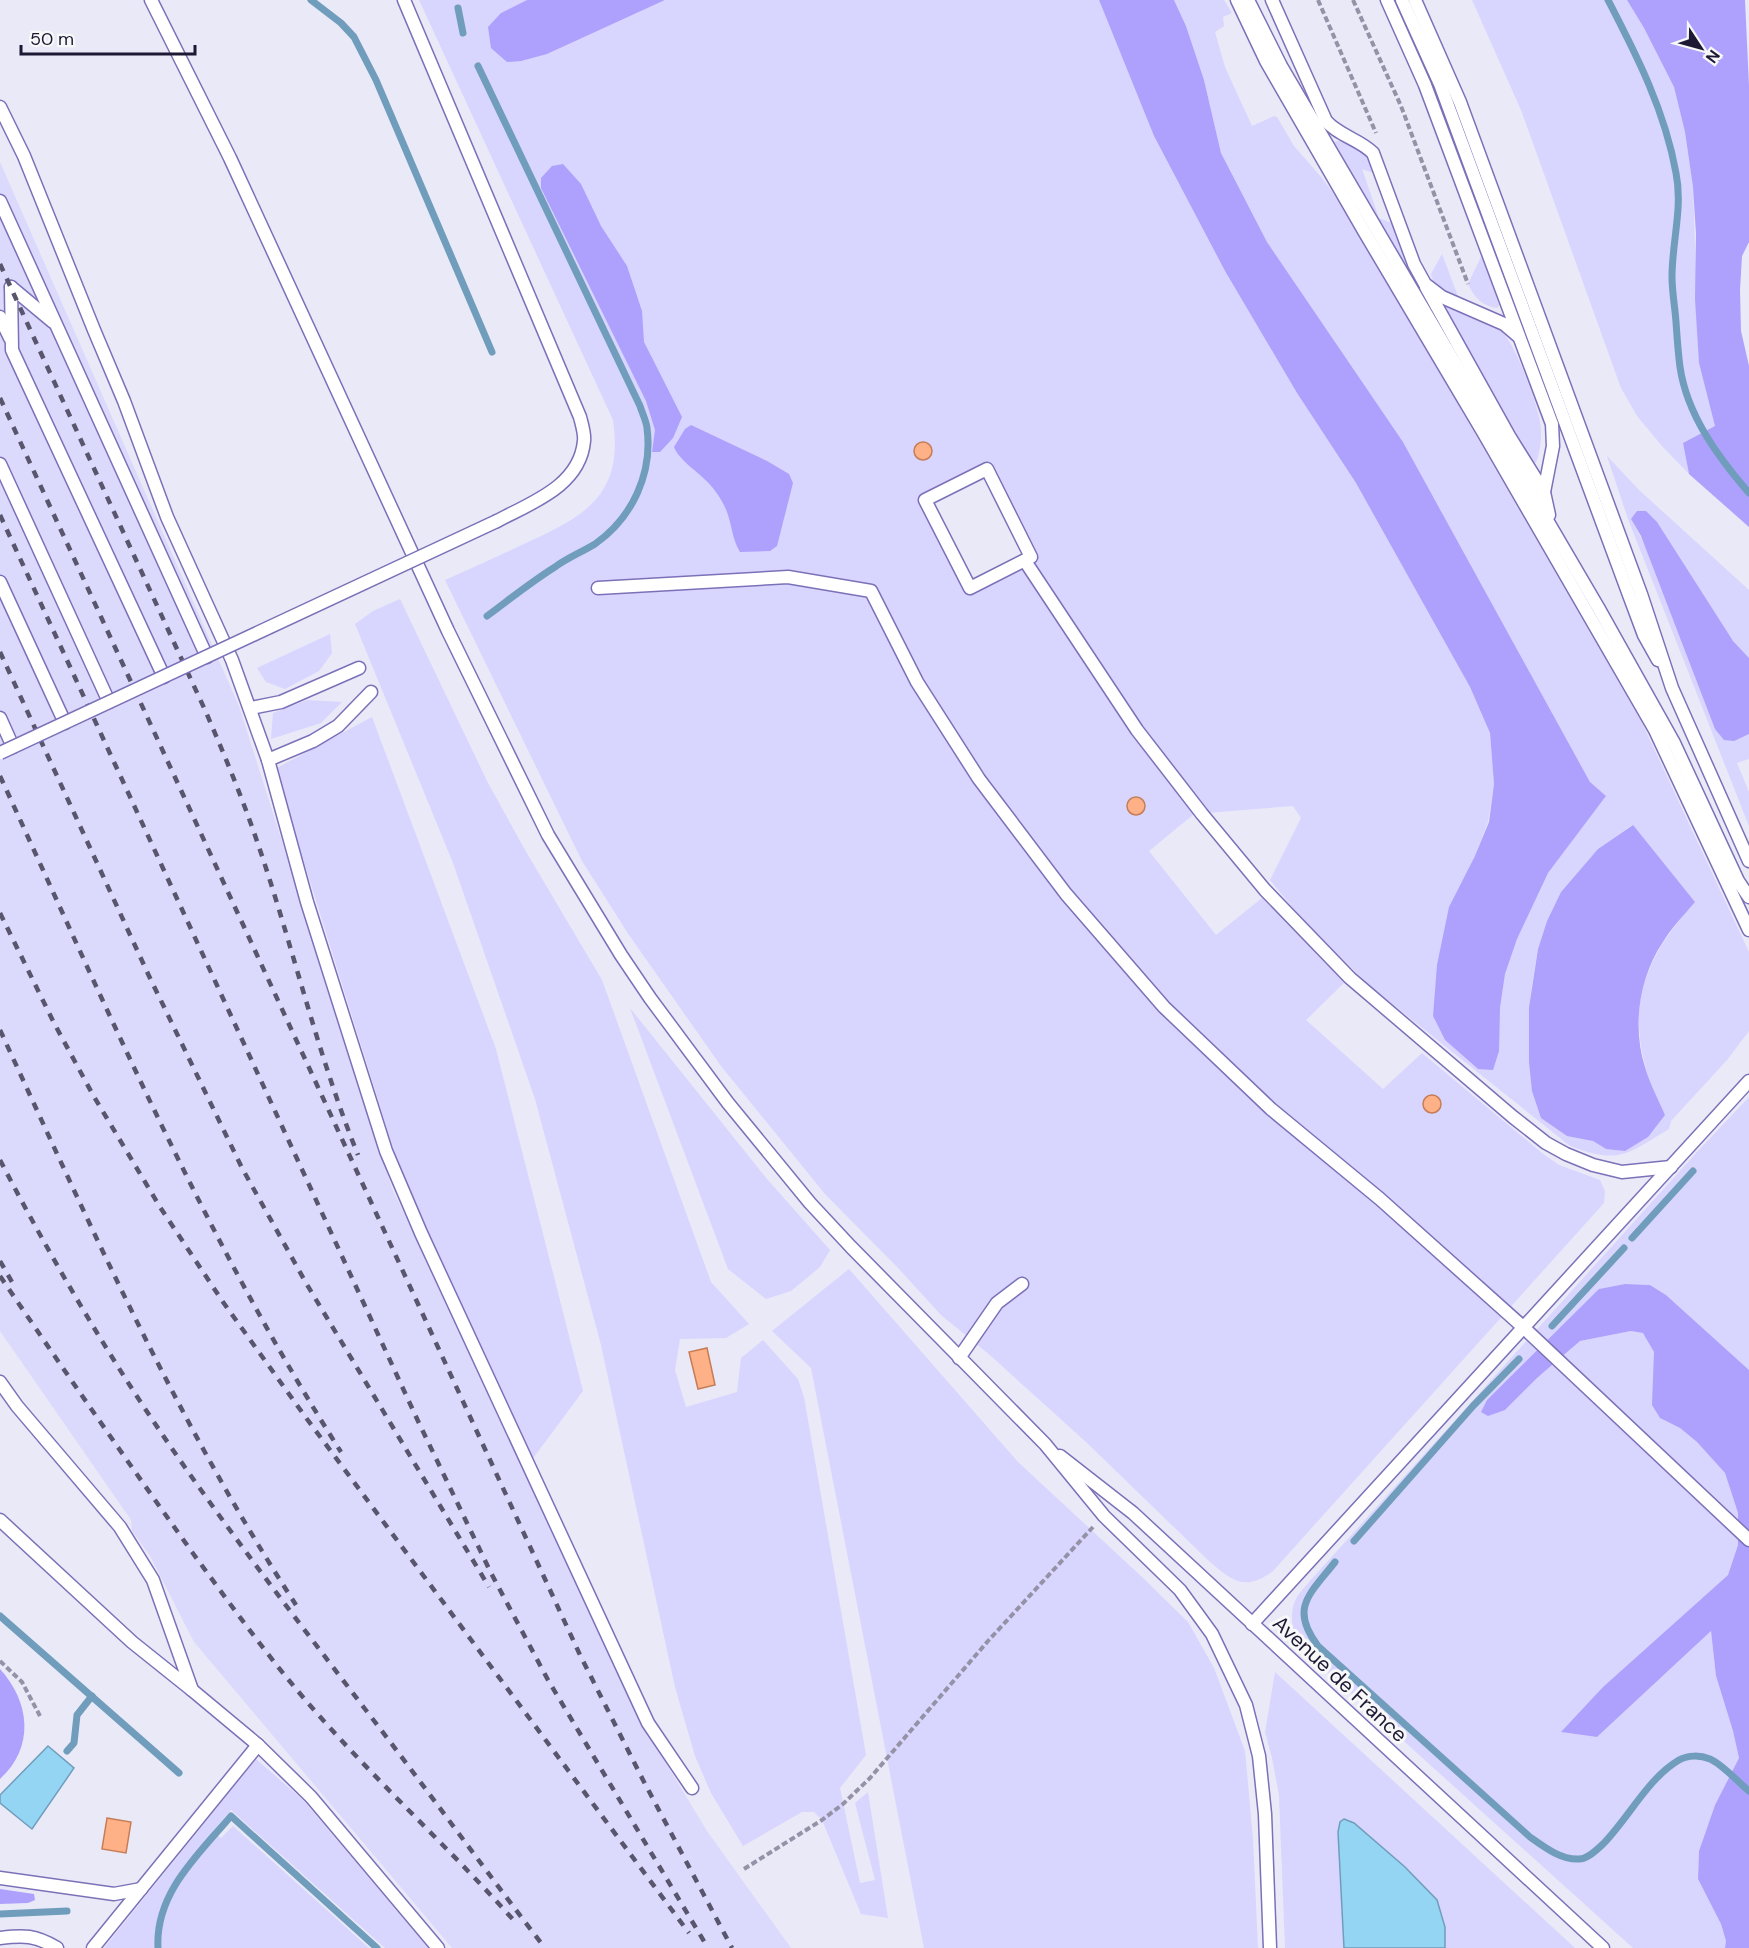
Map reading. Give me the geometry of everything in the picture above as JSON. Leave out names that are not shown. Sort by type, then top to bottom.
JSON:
[{"type":"lane","points":[[151,0],[230,158],[448,631],[548,835],[644,990],[728,1103],[810,1203],[1045,1444],[1104,1516],[1180,1590],[1217,1643],[1246,1705],[1260,1768],[1265,1814],[1270,1948]]},
{"type":"lane","points":[[0,753],[497,521],[552,493],[565,481],[579,460],[584,440],[580,417],[404,0]]},
{"type":"lane","points":[[1229,0],[1248,24]]},
{"type":"lane","points":[[1237,0],[1266,62],[1655,730],[1681,787],[1733,883],[1749,897]]},
{"type":"lane","points":[[1248,0],[1286,75],[1551,525],[1674,743],[1703,806],[1749,930]]},
{"type":"lane","points":[[1272,0],[1326,121],[1332,129],[1367,146],[1373,153],[1414,264],[1509,436],[1544,492],[1551,525]]},
{"type":"lane","points":[[1387,0],[1425,85],[1552,424],[1553,447],[1544,492]]},
{"type":"lane","points":[[1402,0],[1440,84],[1641,625],[1672,688],[1749,861]]},
{"type":"lane","points":[[1415,0],[1460,102],[1641,594],[1672,688]]},
{"type":"lane","points":[[0,107],[24,156],[124,401],[167,517],[226,645],[250,708],[268,760],[307,902],[386,1151],[446,1287],[648,1723],[692,1788]]},
{"type":"lane","points":[[0,201],[207,657]]},
{"type":"lane","points":[[1425,284],[1442,297],[1504,324],[1519,337]]},
{"type":"lane","points":[[8,344],[11,287],[57,325]]},
{"type":"lane","points":[[0,317],[8,344],[164,677]]},
{"type":"lane","points":[[0,464],[109,702]]},
{"type":"lane","points":[[987,469],[1031,558],[1025,561],[970,588],[925,500],[987,469]]},
{"type":"lane","points":[[1025,561],[1137,730],[1202,814],[1265,890],[1350,978],[1546,1143],[1593,1165],[1622,1172],[1671,1167]]},
{"type":"lane","points":[[598,588],[788,577],[872,591],[917,682],[979,778],[1066,894],[1164,1007],[1271,1109],[1380,1200],[1524,1327],[1749,1540]]},
{"type":"lane","points":[[0,582],[64,723]]},
{"type":"lane","points":[[250,708],[281,702],[359,668]]},
{"type":"lane","points":[[268,760],[313,741],[338,726],[371,692]]},
{"type":"lane","points":[[0,718],[13,747]]},
{"type":"lane","points":[[1681,787],[1712,838],[1733,883]]},
{"type":"lane","points":[[1703,806],[1712,838]]},
{"type":"lane","points":[[1252,1624],[1749,1081]]},
{"type":"lane","points":[[959,1358],[997,1303],[1022,1284]]},
{"type":"lane","points":[[0,1382],[17,1406],[120,1527],[153,1580],[192,1690]]},
{"type":"lane","name":"Avenue de France","points":[[1045,1444],[1132,1513],[1603,1948]]},
{"type":"lane","points":[[0,1520],[132,1642],[258,1745],[311,1797],[438,1948]]},
{"type":"lane","points":[[93,1948],[258,1745]]},
{"type":"lane","points":[[0,1878],[114,1894],[141,1889]]},
{"type":"lane","points":[[0,1938],[23,1936],[41,1939],[57,1948]]},
{"type":"path","points":[[1353,0],[1401,106],[1468,284]]},
{"type":"path","points":[[744,1869],[822,1820],[870,1778],[988,1641],[1104,1516]]},
{"type":"path","points":[[0,1661],[22,1682],[40,1716]]},
{"type":"shaded area","points":[[419,0],[527,0],[501,13],[547,54],[665,0],[1099,0],[1154,136],[1225,271],[1297,393],[1356,483],[1470,687],[1490,733],[1494,784],[1488,822],[1474,858],[1433,1016],[1445,1040],[1478,1069],[1500,1008],[1505,974],[1535,898],[1548,873],[1606,796],[1590,782],[1403,442],[1267,242],[1221,153],[1204,80],[1186,26],[1174,0],[1224,0],[1232,13],[1223,17],[1224,26],[1215,32],[1225,67],[1252,126],[1274,116],[1277,117],[1294,146],[1347,212],[1642,723],[1749,952],[1749,1031],[1727,1060],[1671,1121],[1669,1129],[1643,1145],[1622,1154],[1601,1155],[1570,1146],[1371,987],[1302,919],[1270,880],[1301,818],[1293,806],[1194,814],[1149,851],[1216,935],[1262,898],[1344,983],[1306,1020],[1383,1089],[1422,1053],[1542,1153],[1559,1165],[1600,1180],[1605,1191],[1604,1203],[1273,1571],[1263,1577],[1254,1581],[1239,1581],[1225,1574],[1209,1561],[1086,1442],[991,1356],[941,1315],[825,1194],[721,1066],[629,935],[582,861],[445,580],[547,533],[583,512],[606,484],[612,467],[615,445],[613,420]],"holes":[[[987,469],[1031,558],[970,588],[925,500]],[[1632,825],[1695,902],[1662,946],[1650,967],[1643,989],[1639,1012],[1640,1036],[1644,1062],[1653,1090],[1606,1149],[1593,1141],[1529,1062],[1529,1007],[1538,949],[1547,921],[1561,892],[1598,849]]]},
{"type":"shaded area","points":[[527,0],[665,0],[547,54],[507,62],[491,48],[488,27],[501,13]]},
{"type":"shaded area","points":[[1099,0],[1174,0],[1186,26],[1204,80],[1221,153],[1267,242],[1403,442],[1590,782],[1606,796],[1548,873],[1517,939],[1505,974],[1500,1008],[1499,1051],[1493,1070],[1478,1069],[1445,1040],[1433,1016],[1437,965],[1449,907],[1489,822],[1494,784],[1490,733],[1470,687],[1356,483],[1297,393],[1225,271],[1154,136]]},
{"type":"shaded area","points":[[1472,0],[1627,0],[1674,87],[1685,132],[1693,187],[1699,363],[1716,426],[1683,443],[1689,474],[1637,416],[1621,388],[1521,110]]},
{"type":"shaded area","points":[[1627,0],[1745,0],[1749,86],[1749,242],[1742,256],[1740,290],[1741,331],[1749,366],[1749,527],[1689,474],[1683,443],[1715,426],[1699,363],[1695,299],[1696,234],[1693,187],[1685,132],[1674,87]]},
{"type":"shaded area","points":[[1341,140],[1359,149],[1369,160],[1376,174],[1362,169],[1379,218],[1394,224],[1412,275],[1444,330],[1443,332],[1440,331],[1333,142]]},
{"type":"shaded area","points":[[0,162],[239,706],[392,1188],[638,1717],[707,1831],[791,1948],[452,1948],[194,1642],[150,1556],[132,1531],[131,1520],[0,1331]]},
{"type":"shaded area","points":[[563,164],[581,184],[601,226],[627,266],[642,311],[644,342],[682,417],[673,438],[660,452],[652,452],[655,430],[646,401],[541,188],[541,178],[552,166]]},
{"type":"shaded area","points":[[1483,253],[1499,305],[1497,308],[1479,300],[1468,284]]},
{"type":"shaded area","points":[[1442,254],[1459,299],[1441,290],[1432,279],[1431,274]]},
{"type":"shaded area","points":[[1445,305],[1491,324],[1503,333],[1514,350],[1530,389],[1541,427],[1536,463],[1531,461],[1444,309]]},
{"type":"shaded area","points":[[691,425],[789,474],[793,483],[777,546],[770,551],[740,552],[727,512],[719,496],[677,452],[674,447],[685,429]]},
{"type":"shaded area","points":[[1607,456],[1639,490],[1749,590],[1749,658],[1631,519],[1746,735],[1749,734],[1749,759],[1737,763],[1749,792],[1749,826],[1628,519]]},
{"type":"shaded area","points":[[1637,511],[1646,511],[1657,522],[1733,641],[1749,658],[1749,734],[1734,741],[1724,740],[1715,729],[1641,536],[1631,519]]},
{"type":"shaded area","points":[[400,599],[487,781],[602,980],[711,1282],[749,1324],[726,1338],[680,1339],[675,1370],[686,1407],[737,1392],[741,1358],[763,1340],[798,1379],[804,1397],[866,1755],[840,1788],[860,1883],[875,1880],[855,1803],[868,1792],[888,1918],[861,1914],[822,1820],[814,1812],[802,1812],[743,1846],[711,1793],[695,1756],[675,1687],[601,1345],[535,1099],[453,863],[355,624],[373,611]]},
{"type":"shaded area","points":[[330,634],[332,653],[319,671],[285,689],[266,682],[257,668]]},
{"type":"shaded area","points":[[307,700],[342,702],[321,723],[271,739],[273,713]]},
{"type":"shaded area","points":[[372,717],[496,1049],[583,1391],[531,1461],[399,1167],[275,769]]},
{"type":"shaded area","points":[[1633,825],[1695,902],[1670,931],[1655,956],[1643,986],[1640,1003],[1641,1052],[1649,1079],[1665,1115],[1648,1137],[1625,1151],[1606,1149],[1593,1141],[1567,1136],[1541,1118],[1532,1091],[1529,1062],[1529,1007],[1538,949],[1547,921],[1561,892],[1598,849]]},
{"type":"shaded area","points":[[630,1008],[767,1179],[830,1250],[820,1267],[791,1291],[766,1299],[728,1269]]},
{"type":"shaded area","points":[[1749,1097],[1749,1370],[1666,1295],[1650,1285],[1625,1284],[1599,1289],[1505,1410],[1537,1378],[1580,1341],[1631,1331],[1644,1333],[1654,1352],[1654,1372],[1660,1418],[1680,1428],[1697,1442],[1725,1473],[1738,1513],[1738,1545],[1728,1575],[1603,1687],[1562,1732],[1597,1737],[1711,1631],[1716,1676],[1739,1758],[1715,1805],[1699,1851],[1698,1879],[1721,1924],[1726,1941],[1725,1948],[1633,1948],[1304,1651],[1294,1632],[1292,1611],[1297,1597],[1309,1582]]},
{"type":"shaded area","points":[[849,1269],[1018,1462],[1188,1622],[1214,1668],[1245,1751],[1253,1839],[1258,1948],[924,1948],[811,1368],[772,1331]]},
{"type":"shaded area","points":[[1625,1284],[1650,1285],[1666,1295],[1749,1370],[1749,1948],[1725,1948],[1726,1941],[1721,1924],[1698,1879],[1699,1851],[1715,1805],[1739,1758],[1716,1676],[1711,1631],[1597,1737],[1561,1732],[1603,1687],[1728,1575],[1738,1545],[1738,1513],[1725,1473],[1697,1442],[1680,1428],[1660,1418],[1652,1405],[1654,1352],[1643,1333],[1631,1331],[1580,1341],[1537,1378],[1505,1410],[1488,1416],[1481,1412],[1487,1400],[1599,1289]]},
{"type":"shaded area","points":[[0,1669],[18,1696],[24,1724],[19,1753],[0,1779]]},
{"type":"shaded area","points":[[1275,1672],[1575,1948],[1445,1948],[1442,1913],[1340,1822],[1338,1832],[1344,1948],[1285,1948],[1279,1795],[1265,1732]]},
{"type":"shaded area","points":[[48,1746],[74,1768],[32,1829],[0,1803],[0,1795]]},
{"type":"shaded area","points":[[256,1759],[303,1800],[428,1948],[385,1948],[231,1810],[213,1831],[221,1838],[233,1826],[369,1948],[104,1948]]},
{"type":"shaded area","points":[[1344,1819],[1354,1823],[1405,1867],[1437,1900],[1445,1927],[1445,1948],[1344,1948],[1338,1832],[1340,1822]]},
{"type":"shaded area","points":[[0,1889],[34,1894],[35,1900],[28,1903],[0,1904]]},
{"type":"building","points":[[919,442],[927,442],[932,447],[930,458],[919,460],[914,455],[914,447]]},
{"type":"building","points":[[1132,797],[1140,797],[1145,802],[1143,813],[1132,815],[1127,810],[1127,802]]},
{"type":"building","points":[[1428,1095],[1436,1095],[1441,1100],[1439,1111],[1428,1113],[1423,1108],[1423,1100]]},
{"type":"building","points":[[707,1348],[715,1385],[698,1389],[689,1352]]},
{"type":"building","points":[[107,1818],[131,1822],[126,1853],[102,1849]]},
{"type":"waterway","points":[[311,0],[341,23],[354,37],[376,80],[492,352]]},
{"type":"waterway","points":[[1608,0],[1657,106],[1676,173],[1678,212],[1672,283],[1679,361],[1684,385],[1689,402],[1715,450],[1749,493]]},
{"type":"waterway","points":[[458,8],[463,33]]},
{"type":"waterway","points":[[478,66],[640,406],[646,425],[648,445],[643,478],[629,508],[620,521],[595,544],[564,561],[487,616]]},
{"type":"waterway","points":[[1632,1238],[1693,1171]]},
{"type":"waterway","points":[[1552,1326],[1624,1248]]},
{"type":"waterway","points":[[1354,1541],[1473,1406],[1519,1359]]},
{"type":"waterway","points":[[1335,1562],[1311,1593],[1304,1611],[1309,1633],[1318,1646],[1530,1837],[1553,1852],[1572,1859],[1582,1859],[1592,1854],[1612,1835],[1658,1777],[1686,1757],[1702,1757],[1715,1761],[1749,1791]]},
{"type":"waterway","points":[[0,1616],[179,1773]]},
{"type":"waterway","points":[[67,1751],[74,1743],[77,1715],[92,1696]]},
{"type":"waterway","points":[[158,1948],[159,1928],[171,1892],[193,1860],[231,1816],[377,1948]]},
{"type":"waterway","points":[[0,1914],[67,1911]]},
{"type":"railway","points":[[0,264],[205,710],[234,779],[260,850],[318,1042],[358,1155]]},
{"type":"railway","points":[[0,398],[580,1655],[732,1948]]},
{"type":"railway","points":[[0,515],[418,1421],[491,1573],[548,1680],[708,1948]]},
{"type":"railway","points":[[0,652],[149,976],[242,1168],[306,1283],[489,1587]]},
{"type":"railway","points":[[0,776],[119,1035],[201,1205],[245,1289],[341,1452]]},
{"type":"railway","points":[[0,913],[54,1023],[93,1095],[160,1207],[223,1302],[304,1415],[689,1933]]},
{"type":"railway","points":[[0,1030],[102,1250],[174,1395],[212,1466],[296,1605]]},
{"type":"railway","points":[[0,1160],[83,1310],[165,1438],[248,1555],[545,1948]]},
{"type":"railway","points":[[0,1261],[12,1282]]},
{"type":"railway","points":[[0,1276],[168,1518],[273,1661],[328,1726],[517,1924]]}]
